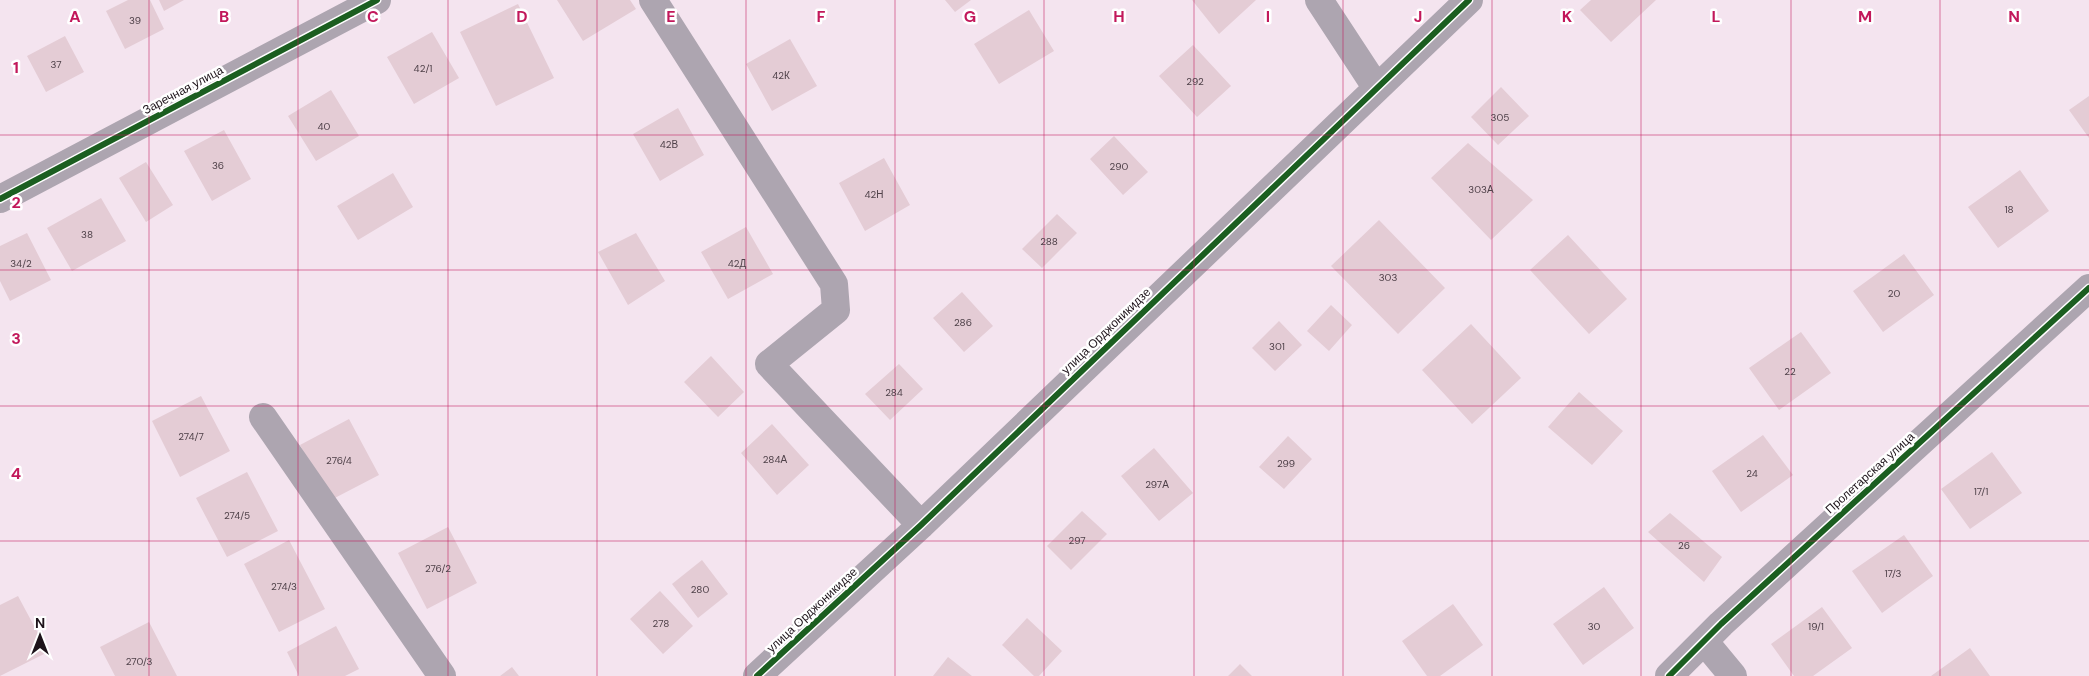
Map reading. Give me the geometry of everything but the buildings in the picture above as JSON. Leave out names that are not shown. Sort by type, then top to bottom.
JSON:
[{"type":"street","name":"Заречная улица","points":[[0,199],[376,0]]},
{"type":"street","points":[[653,0],[834,284],[836,310],[769,364],[921,525]]},
{"type":"street","points":[[1319,0],[1376,87]]},
{"type":"street","name":"улица Орджоникидзе","points":[[757,676],[921,525],[1468,0]]},
{"type":"street","name":"Пролетарская улица","points":[[1668,676],[1721,624],[2089,288]]},
{"type":"street","points":[[263,417],[442,676]]},
{"type":"street","points":[[1704,641],[1733,676]]},
{"type":"cycle path","points":[[0,199],[377,0]]},
{"type":"cycle path","points":[[757,676],[921,525],[1469,0]]},
{"type":"cycle path","points":[[1669,676],[1721,624],[2089,288]]}]
